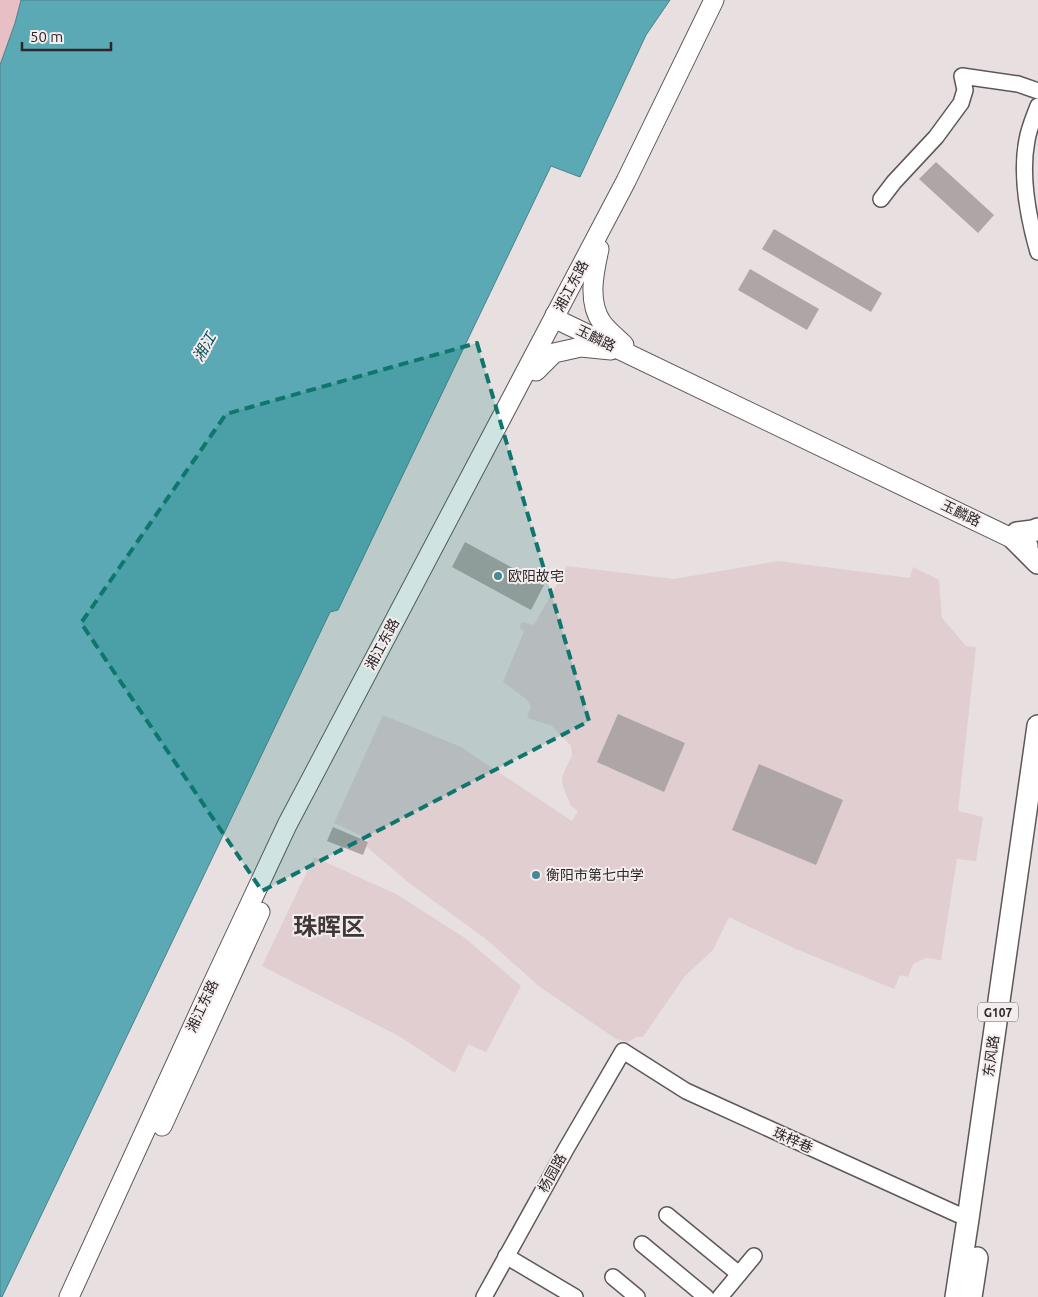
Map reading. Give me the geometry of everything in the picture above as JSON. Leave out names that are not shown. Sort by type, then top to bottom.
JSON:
[{"type":"highway","points":[[1038,529],[1015,536],[1038,563]]},
{"type":"highway","name":"东风路","points":[[956,1297],[1038,726]]},
{"type":"highway","name":"东风路","points":[[971,1297],[1038,822]]},
{"type":"main road","name":"湘江东路","points":[[82,1297],[298,830],[536,371],[714,0]]},
{"type":"main road","name":"湘江东路","points":[[69,1297],[204,1000],[287,825],[599,249],[724,0]]},
{"type":"main road","points":[[599,249],[593,275],[593,300],[601,322],[624,348]]},
{"type":"main road","name":"玉麟路","points":[[560,318],[1015,536],[1038,550]]},
{"type":"main road","points":[[536,371],[554,353],[581,347],[624,348]]},
{"type":"main road","name":"玉麟路","points":[[1015,536],[1038,543]]},
{"type":"street","points":[[881,199],[894,182],[936,137],[961,103],[965,90],[962,76],[1018,84],[1038,91]]},
{"type":"street","points":[[1038,106],[1027,139],[1025,170],[1030,222],[1038,252]]},
{"type":"street","name":"珠梓巷","points":[[623,1051],[686,1091],[968,1219]]},
{"type":"street","name":"杨园路","points":[[484,1297],[623,1051]]},
{"type":"street","points":[[667,1215],[739,1274]]},
{"type":"street","points":[[642,1244],[706,1297]]},
{"type":"street","points":[[506,1256],[575,1297]]},
{"type":"street","points":[[720,1297],[754,1256]]},
{"type":"street","points":[[614,1277],[637,1297]]},
{"type":"highlighted area","points":[[477,343],[589,721],[262,891],[81,623],[226,414]]},
{"type":"shaded area","points":[[0,0],[21,0],[0,65]]},
{"type":"shaded area","points":[[778,561],[910,578],[913,567],[939,580],[942,618],[966,646],[976,647],[958,811],[983,817],[976,861],[957,859],[941,960],[926,958],[913,964],[908,977],[900,975],[894,989],[796,949],[729,917],[713,950],[684,977],[643,1037],[637,1037],[628,1042],[616,1039],[540,987],[486,939],[409,883],[366,846],[369,839],[334,823],[383,715],[461,747],[572,821],[578,811],[571,806],[563,787],[562,777],[572,755],[571,746],[552,726],[527,718],[531,706],[526,699],[503,682],[524,631],[519,628],[522,622],[534,625],[567,566],[674,579]]},
{"type":"shaded area","points":[[314,857],[396,894],[465,938],[521,986],[486,1052],[468,1044],[455,1073],[399,1036],[262,966]]},
{"type":"water","name":"湘江","points":[[21,0],[670,0],[646,35],[580,177],[551,166],[338,610],[330,612],[2,1297],[0,1297],[0,65]]},
{"type":"building","points":[[936,162],[994,215],[978,233],[919,179]]},
{"type":"building","points":[[774,229],[882,293],[871,312],[762,249]]},
{"type":"building","points":[[750,269],[819,309],[807,330],[738,290]]},
{"type":"building","name":"欧阳故宅","points":[[465,542],[544,585],[531,610],[452,567]]},
{"type":"building","points":[[618,714],[685,743],[664,792],[597,762]]},
{"type":"building","points":[[759,764],[843,800],[816,865],[732,830]]},
{"type":"building","points":[[333,827],[368,842],[363,855],[327,841]]},
{"type":"place","name":"欧阳故宅","points":[[498,576]]},
{"type":"place","name":"衡阳市第七中学","points":[[536,875]]},
{"type":"district","name":"珠晖区","points":[[329,926]]}]
